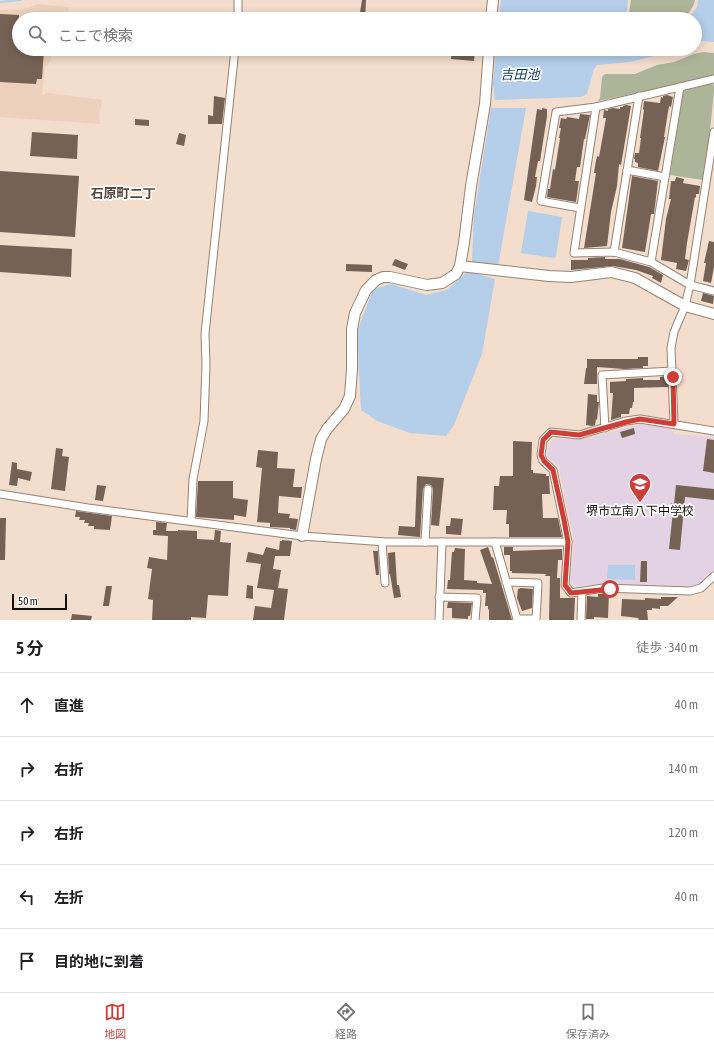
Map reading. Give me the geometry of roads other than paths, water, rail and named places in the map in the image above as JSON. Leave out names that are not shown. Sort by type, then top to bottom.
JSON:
[{"type":"street","points":[[238,0],[238,12]]},
{"type":"street","points":[[492,12],[493,0]]},
{"type":"street","points":[[191,521],[193,479],[204,421],[206,364],[205,334],[234,56]]},
{"type":"street","points":[[302,536],[321,439],[327,429],[344,409],[350,396],[352,329],[355,313],[366,290],[376,280],[383,277],[390,277],[427,285],[442,283],[456,274],[460,266],[471,186],[485,104],[488,56]]},
{"type":"street","points":[[580,208],[541,201],[556,112],[596,107],[714,79]]},
{"type":"street","points":[[651,262],[680,87]]},
{"type":"street","points":[[614,252],[639,96]]},
{"type":"street","points":[[596,107],[574,253],[614,252],[651,262],[690,285],[714,291]]},
{"type":"street","points":[[674,424],[672,348],[674,332],[686,306],[711,169],[714,132]]},
{"type":"street","points":[[627,170],[665,177]]},
{"type":"street","points":[[460,266],[548,276],[571,277],[611,272],[635,278],[686,306],[714,314]]},
{"type":"street","points":[[605,428],[602,375],[672,371]]},
{"type":"street","points":[[714,431],[640,419],[579,435],[551,432],[543,440],[541,455],[544,461],[553,470],[568,542],[565,585],[571,593],[603,588],[690,591],[701,588],[714,576]]},
{"type":"street","points":[[425,542],[428,489]]},
{"type":"street","points":[[0,494],[88,508],[302,536],[382,542],[568,542]]},
{"type":"street","points":[[382,542],[385,583]]},
{"type":"street","points":[[439,620],[442,542]]},
{"type":"street","points":[[494,542],[517,619],[536,619],[538,583],[506,582]]},
{"type":"street","points":[[581,620],[582,592]]},
{"type":"street","points":[[439,597],[477,598],[475,620]]},
{"type":"water","points":[[501,0],[628,0],[627,12],[499,12]]},
{"type":"water","points":[[698,0],[714,0],[714,42],[702,41],[702,12],[693,12],[697,7]]},
{"type":"water","name":"吉田池","points":[[495,56],[655,56],[630,62],[597,65],[594,69],[587,94],[581,97],[495,100],[493,84]]},
{"type":"water","points":[[491,108],[526,108],[498,266],[472,262],[474,215]]},
{"type":"water","points":[[528,211],[562,217],[556,257],[554,258],[521,253]]},
{"type":"water","points":[[468,271],[495,279],[482,354],[454,425],[446,436],[410,433],[377,421],[361,410],[357,332],[373,289],[391,284],[426,295],[447,290]]},
{"type":"water","points":[[608,565],[635,565],[635,580],[607,579]]},
{"type":"waterway","points":[[0,2],[21,0]]},
{"type":"place","name":"堺市立南八下中学校","points":[[640,504]]},
{"type":"district","name":"石原町二丁","points":[[123,193]]}]
